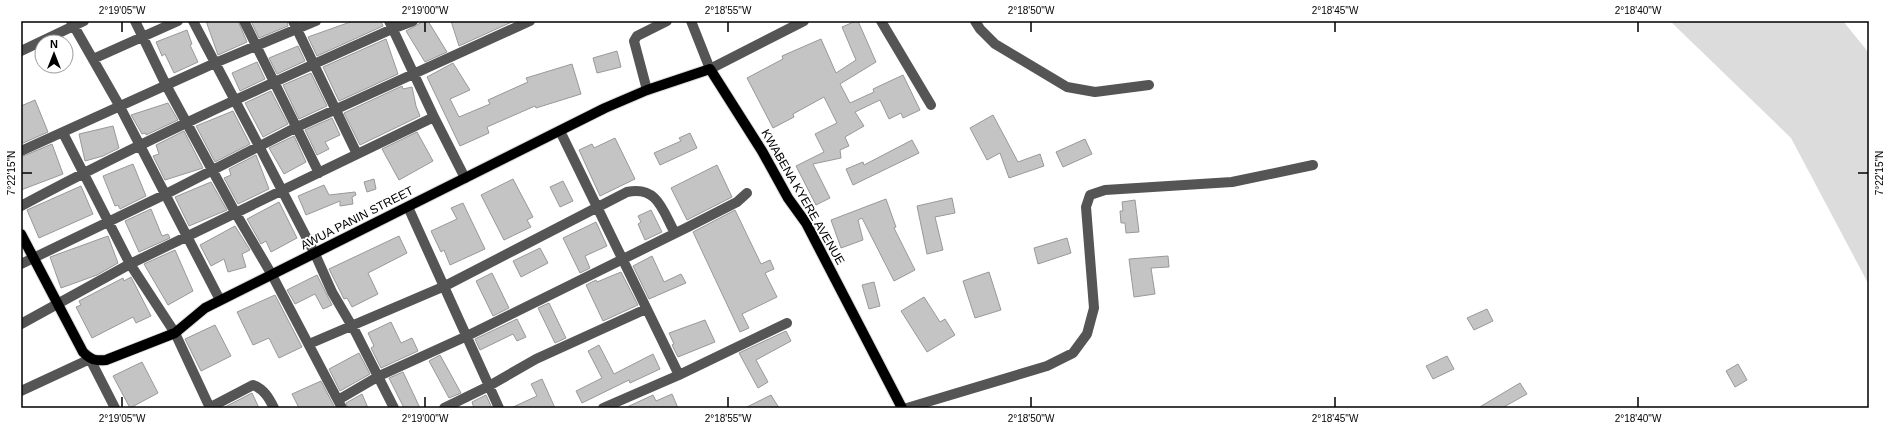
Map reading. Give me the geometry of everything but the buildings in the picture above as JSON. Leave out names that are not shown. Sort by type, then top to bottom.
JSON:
[{"type":"main road","name":"AWUA PANIN STREET","points":[[90,359],[98,361],[106,360],[175,333],[205,308],[220,300],[315,254],[605,108],[647,90],[710,69]]},
{"type":"main road","name":"KWABENA KYERE AVENUE","points":[[710,69],[758,145],[788,198],[806,223],[902,408]]},
{"type":"main road","points":[[21,234],[35,257],[83,352],[90,359]]},
{"type":"street","points":[[21,51],[72,23],[84,21]]},
{"type":"street","points":[[135,21],[166,85],[188,122],[235,212],[272,275],[340,404],[379,376],[466,336],[675,233],[737,202],[747,193]]},
{"type":"street","points":[[93,59],[143,38],[178,21]]},
{"type":"street","points":[[193,21],[315,254],[332,292],[379,376],[394,408]]},
{"type":"street","points":[[244,21],[319,172]]},
{"type":"street","points":[[21,151],[215,62],[257,46],[295,25],[316,21]]},
{"type":"street","points":[[21,206],[140,145],[315,63],[390,25],[413,21]]},
{"type":"street","points":[[21,264],[110,222],[259,146],[530,21]]},
{"type":"street","points":[[647,90],[634,41],[637,36],[667,21]]},
{"type":"street","name":"KWABENA KYERE AVENUE","points":[[691,21],[710,69]]},
{"type":"street","points":[[710,69],[804,21]]},
{"type":"street","points":[[881,21],[931,105]]},
{"type":"street","points":[[975,21],[980,29],[995,44],[1067,87],[1095,92],[1149,85]]},
{"type":"street","points":[[72,23],[119,105],[220,300]]},
{"type":"street","points":[[295,25],[315,63],[357,154]]},
{"type":"street","points":[[390,25],[465,178]]},
{"type":"street","points":[[21,324],[130,264],[434,117]]},
{"type":"street","points":[[560,131],[679,375]]},
{"type":"street","points":[[63,133],[110,222],[130,264],[175,333],[210,408],[253,385],[260,387],[274,408]]},
{"type":"street","points":[[907,408],[1047,366],[1073,353],[1087,334],[1094,308],[1086,207],[1090,195],[1105,190],[1232,182],[1313,165]]},
{"type":"street","points":[[309,344],[445,286],[628,192],[636,190],[646,192],[655,197],[675,233]]},
{"type":"street","points":[[408,207],[499,408]]},
{"type":"street","points":[[444,408],[489,386],[536,359],[646,309]]},
{"type":"street","points":[[603,408],[679,375],[787,323]]},
{"type":"street","points":[[90,359],[115,408]]},
{"type":"street","name":"AWUA PANIN STREET","points":[[21,391],[90,359]]},
{"type":"shaded area","points":[[1670,21],[1843,21],[1869,53],[1869,285],[1791,138]]}]
